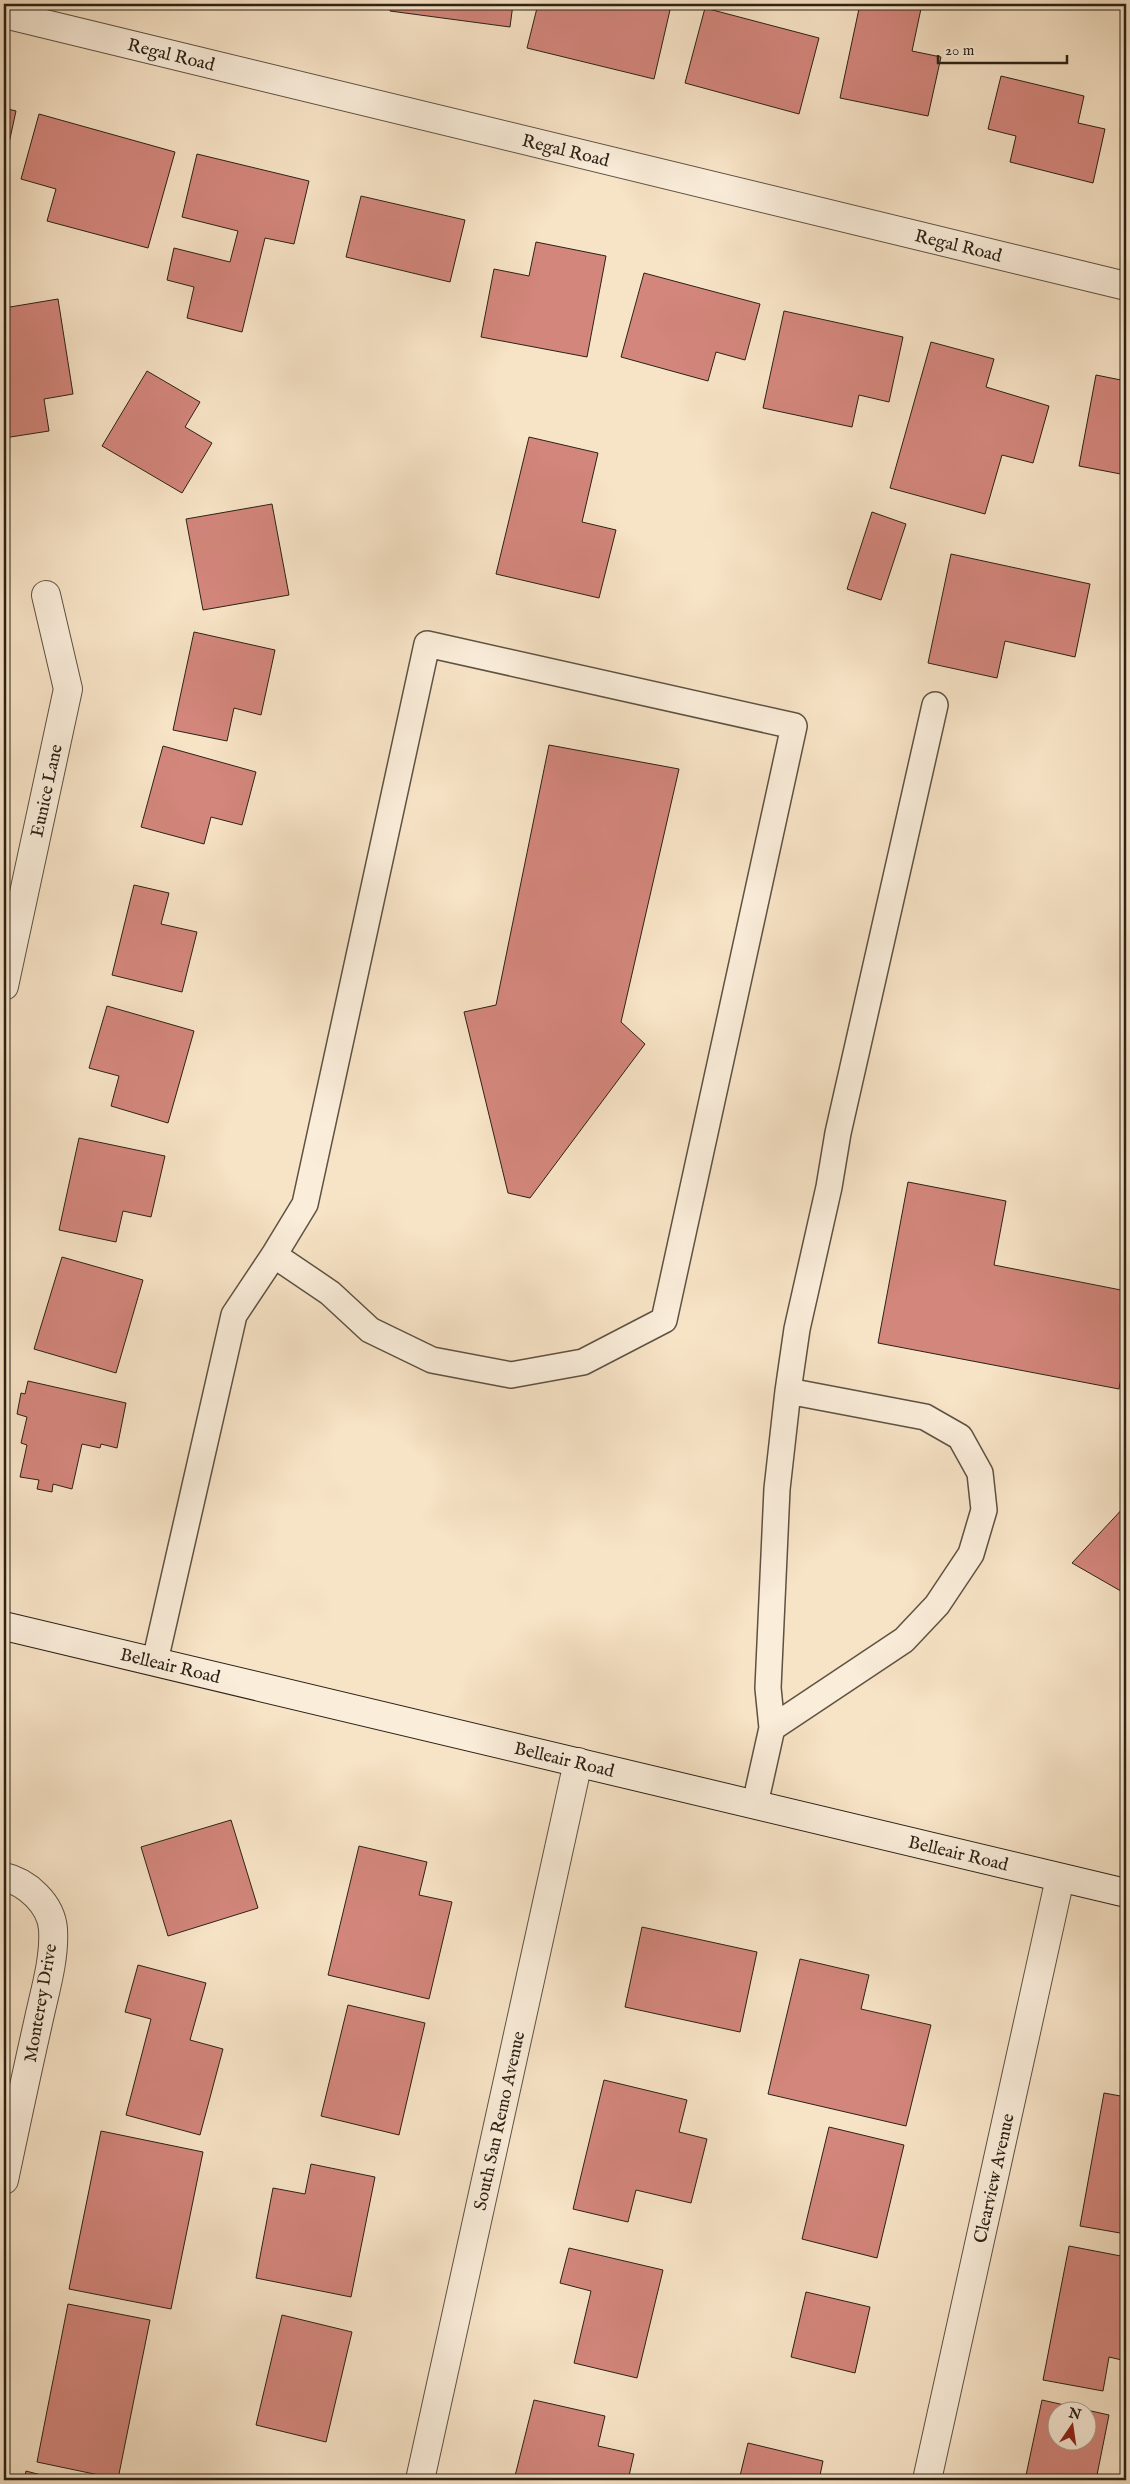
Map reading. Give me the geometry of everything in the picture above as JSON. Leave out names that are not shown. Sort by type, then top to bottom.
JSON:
[{"type":"street","name":"Regal Road","points":[[4,14],[1126,286]]},
{"type":"street","name":"Eunice Lane","points":[[4,986],[68,689],[46,595]]},
{"type":"street","name":"Belleair Road","points":[[4,1626],[1126,1893]]},
{"type":"street","name":"South San Remo Avenue","points":[[420,2480],[578,1762]]},
{"type":"street","name":"Monterey Drive","points":[[4,1877],[26,1886],[37,1895],[48,1912],[53,1928],[50,1967],[4,2180]]},
{"type":"street","name":"Clearview Avenue","points":[[927,2480],[1060,1878]]},
{"type":"lane","points":[[155,1661],[234,1315],[305,1204],[427,644],[794,726],[664,1320],[583,1362],[511,1375],[432,1360],[370,1330],[330,1293],[274,1255]]},
{"type":"lane","points":[[755,1804],[772,1728],[768,1688],[776,1509],[796,1329],[829,1187],[838,1133],[935,705]]},
{"type":"lane","points":[[772,1728],[904,1640],[937,1606],[971,1554],[984,1510],[980,1473],[960,1437],[925,1417],[788,1391]]},
{"type":"building","points":[[391,4],[513,4],[510,27],[390,11]]},
{"type":"building","points":[[538,4],[645,4],[670,10],[654,79],[527,48]]},
{"type":"building","points":[[860,4],[922,4],[912,51],[941,57],[928,116],[840,98]]},
{"type":"building","points":[[705,8],[819,38],[799,114],[685,83]]},
{"type":"building","points":[[1001,76],[1084,96],[1078,123],[1105,129],[1093,183],[1010,162],[1016,136],[988,129]]},
{"type":"building","points":[[4,108],[16,111],[4,166]]},
{"type":"building","points":[[39,114],[175,152],[148,248],[47,221],[56,189],[21,179]]},
{"type":"building","points":[[197,154],[309,181],[294,244],[265,238],[242,332],[187,318],[194,287],[167,280],[174,248],[230,262],[238,231],[182,217]]},
{"type":"building","points":[[361,196],[465,220],[450,282],[346,257]]},
{"type":"building","points":[[536,242],[606,256],[587,357],[481,337],[494,269],[529,276]]},
{"type":"building","points":[[644,273],[760,304],[745,360],[716,352],[708,381],[621,357]]},
{"type":"building","points":[[58,299],[73,394],[44,399],[49,431],[4,438],[4,308]]},
{"type":"building","points":[[784,311],[903,337],[889,402],[859,395],[852,427],[763,408]]},
{"type":"building","points":[[931,342],[994,359],[986,387],[1049,406],[1033,463],[1002,455],[985,514],[890,488]]},
{"type":"building","points":[[147,371],[200,402],[185,427],[212,443],[182,493],[102,446]]},
{"type":"building","points":[[1096,375],[1126,381],[1126,475],[1079,466]]},
{"type":"building","points":[[529,437],[598,453],[582,522],[616,530],[599,598],[496,574]]},
{"type":"building","points":[[272,504],[289,595],[203,610],[186,519]]},
{"type":"building","points":[[872,512],[906,524],[881,600],[847,589]]},
{"type":"building","points":[[951,554],[1090,584],[1075,657],[1005,641],[997,678],[928,663]]},
{"type":"building","points":[[194,632],[275,650],[261,715],[234,708],[227,741],[173,730]]},
{"type":"building","points":[[549,745],[679,769],[621,1022],[645,1044],[530,1198],[508,1193],[464,1012],[496,1005]]},
{"type":"building","points":[[163,746],[256,772],[242,825],[211,817],[204,844],[141,827]]},
{"type":"building","points":[[134,885],[169,893],[161,924],[197,932],[182,992],[112,975]]},
{"type":"building","points":[[107,1006],[194,1031],[168,1123],[111,1106],[119,1076],[89,1068]]},
{"type":"building","points":[[79,1138],[165,1156],[151,1217],[123,1211],[116,1242],[59,1230]]},
{"type":"building","points":[[908,1182],[1006,1201],[994,1265],[1126,1291],[1126,1349],[1119,1389],[878,1343]]},
{"type":"building","points":[[62,1257],[143,1280],[116,1373],[34,1349]]},
{"type":"building","points":[[28,1381],[126,1403],[117,1448],[101,1444],[100,1448],[82,1444],[72,1489],[53,1484],[52,1492],[37,1489],[39,1480],[20,1477],[27,1445],[21,1443],[27,1417],[17,1414],[21,1393],[25,1394]]},
{"type":"building","points":[[1126,1505],[1126,1594],[1072,1563]]},
{"type":"building","points":[[231,1820],[258,1908],[168,1936],[141,1847]]},
{"type":"building","points":[[359,1846],[427,1862],[419,1895],[452,1902],[429,1999],[328,1975]]},
{"type":"building","points":[[642,1927],[757,1952],[740,2032],[625,2007]]},
{"type":"building","points":[[800,1959],[869,1975],[861,2009],[931,2025],[906,2126],[768,2094]]},
{"type":"building","points":[[138,1965],[206,1983],[190,2040],[223,2049],[200,2135],[126,2115],[151,2019],[125,2012]]},
{"type":"building","points":[[348,2005],[425,2023],[399,2135],[321,2116]]},
{"type":"building","points":[[604,2080],[687,2100],[679,2132],[707,2139],[691,2203],[636,2190],[628,2222],[573,2209]]},
{"type":"building","points":[[1104,2093],[1126,2097],[1126,2234],[1080,2226]]},
{"type":"building","points":[[829,2127],[904,2145],[877,2258],[802,2239]]},
{"type":"building","points":[[101,2131],[203,2152],[171,2309],[69,2289]]},
{"type":"building","points":[[311,2164],[375,2177],[351,2297],[256,2278],[273,2188],[305,2194]]},
{"type":"building","points":[[1069,2246],[1126,2257],[1122,2291],[1126,2291],[1126,2361],[1109,2357],[1103,2391],[1043,2380]]},
{"type":"building","points":[[569,2248],[663,2270],[637,2378],[574,2363],[591,2291],[560,2283]]},
{"type":"building","points":[[806,2292],[870,2307],[855,2373],[791,2357]]},
{"type":"building","points":[[68,2304],[150,2320],[118,2479],[37,2462]]},
{"type":"building","points":[[282,2315],[352,2332],[326,2442],[256,2425]]},
{"type":"building","points":[[534,2400],[605,2416],[598,2446],[634,2454],[628,2480],[514,2480]]},
{"type":"building","points":[[1042,2400],[1051,2402],[1048,2402],[1048,2452],[1098,2452],[1098,2413],[1109,2415],[1096,2480],[1025,2480]]},
{"type":"building","points":[[748,2443],[823,2461],[819,2480],[739,2480]]},
{"type":"building","points":[[26,2471],[60,2480],[24,2480]]},
{"type":"building","points":[[238,2475],[263,2480],[237,2480]]}]
